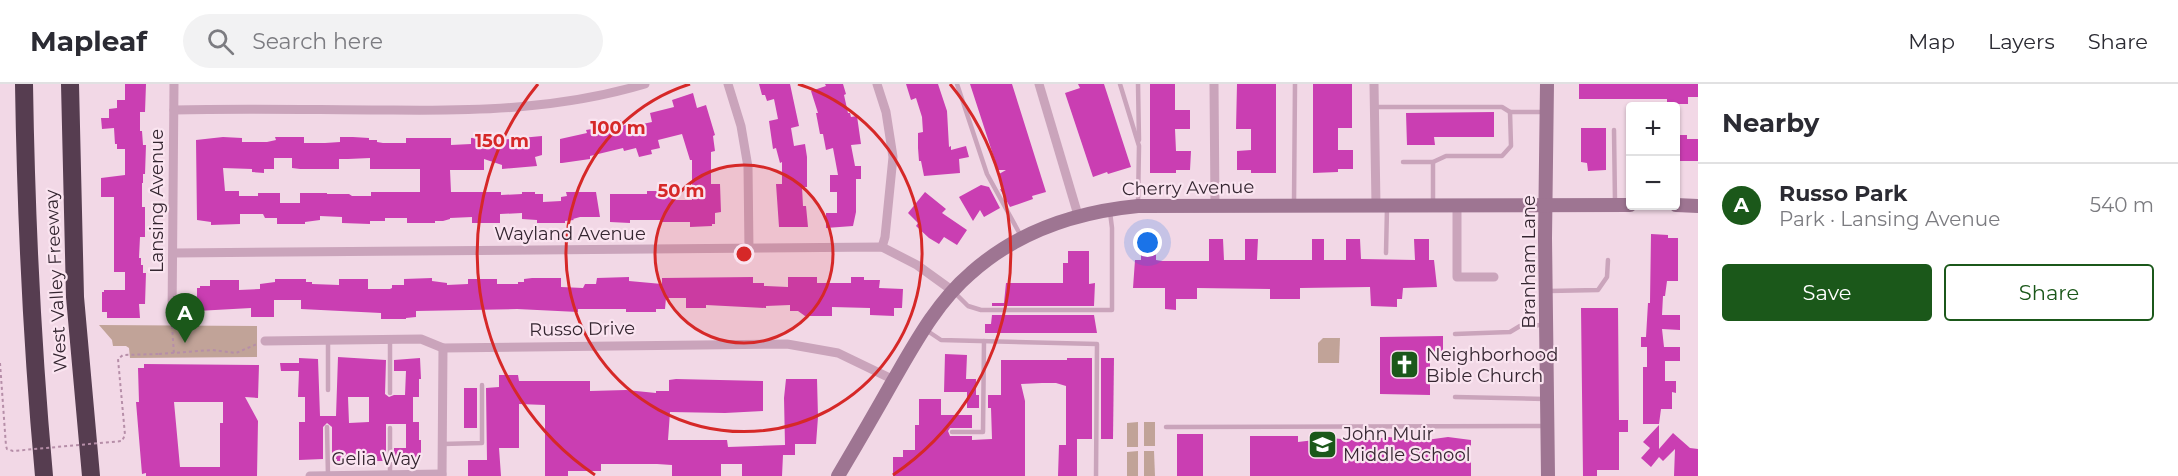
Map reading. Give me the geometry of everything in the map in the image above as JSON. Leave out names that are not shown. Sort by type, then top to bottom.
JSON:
[{"type":"highway","name":"West Valley Freeway","points":[[24,84],[29,270],[35,378],[44,476]]},
{"type":"highway","name":"West Valley Freeway","points":[[70,84],[75,297],[91,476]]},
{"type":"street","name":"Lansing Avenue","points":[[172,318],[174,84]]},
{"type":"street","points":[[174,110],[481,111],[611,94],[645,84]]},
{"type":"street","points":[[728,84],[741,126],[748,167],[749,249]]},
{"type":"street","points":[[877,84],[886,112],[893,157],[882,247]]},
{"type":"street","points":[[1038,84],[1078,215]]},
{"type":"street","points":[[1214,84],[1215,206]]},
{"type":"street","points":[[1374,84],[1381,205]]},
{"type":"street","name":"Branham Lane","points":[[1547,84],[1548,476]]},
{"type":"street","name":"Cherry Avenue","points":[[838,476],[924,328],[952,291],[970,273],[1023,238],[1048,225],[1109,208],[1138,206],[1626,205]]},
{"type":"street","points":[[1680,205],[1698,206]]},
{"type":"street","points":[[1456,206],[1457,277],[1494,277]]},
{"type":"street","name":"Wayland Avenue","points":[[174,253],[882,247],[917,265],[952,291]]},
{"type":"street","name":"Russo Drive","points":[[265,341],[421,339],[443,348],[787,344],[838,353],[894,380]]},
{"type":"street","points":[[442,475],[443,348]]},
{"type":"street","name":"Gelia Way","points":[[310,476],[442,475]]},
{"type":"lane","points":[[957,84],[987,174],[1023,238]]},
{"type":"lane","points":[[1120,84],[1139,146]]},
{"type":"lane","points":[[1138,84],[1138,206]]},
{"type":"lane","points":[[1294,204],[1295,84]]},
{"type":"lane","points":[[1374,107],[1502,107],[1510,112],[1547,112]]},
{"type":"lane","points":[[1403,162],[1433,162],[1446,156],[1502,156],[1511,146],[1510,112]]},
{"type":"lane","points":[[1614,130],[1615,205]]},
{"type":"lane","points":[[1432,206],[1433,162]]},
{"type":"lane","points":[[1381,205],[1386,253]]},
{"type":"lane","points":[[952,291],[968,306],[981,310],[1112,310],[1112,228],[1109,208]]},
{"type":"lane","points":[[1546,291],[1598,290],[1607,277],[1608,260]]},
{"type":"lane","points":[[1455,334],[1510,332],[1520,326],[1546,325]]},
{"type":"lane","points":[[924,328],[941,340],[1097,344],[1096,476]]},
{"type":"lane","points":[[328,339],[328,390]]},
{"type":"lane","points":[[390,339],[390,393]]},
{"type":"lane","points":[[952,432],[983,432],[984,341]]},
{"type":"lane","points":[[442,444],[482,443],[482,385]]},
{"type":"lane","points":[[1455,397],[1547,399]]},
{"type":"lane","points":[[1166,427],[1548,426]]},
{"type":"lane","points":[[327,428],[328,476]]},
{"type":"lane","points":[[390,428],[390,476]]},
{"type":"path","points":[[172,318],[174,354]]},
{"type":"path","points":[[0,363],[6,446],[7,449],[13,451],[122,441],[125,435],[118,359],[123,355],[174,354],[212,350],[236,353],[265,341]]},
{"type":"shaded area","points":[[99,325],[257,326],[257,357],[130,358],[129,348],[113,346],[112,340]]},
{"type":"shaded area","points":[[1323,338],[1340,338],[1339,363],[1318,363],[1318,343]]},
{"type":"shaded area","points":[[1138,422],[1138,447],[1127,447],[1127,423]]},
{"type":"shaded area","points":[[1144,422],[1155,422],[1155,446],[1144,446]]},
{"type":"shaded area","points":[[1138,451],[1138,476],[1127,476],[1127,452]]},
{"type":"shaded area","points":[[1144,451],[1154,451],[1155,476],[1144,476]]},
{"type":"building","points":[[125,84],[146,84],[145,112],[140,112],[140,131],[142,131],[143,145],[146,145],[145,174],[143,174],[142,183],[145,237],[140,237],[139,258],[143,265],[143,273],[146,273],[145,304],[139,304],[140,318],[107,318],[107,312],[102,312],[102,292],[104,290],[125,290],[125,272],[114,272],[114,197],[101,197],[101,178],[125,175],[125,149],[117,149],[114,128],[102,129],[101,118],[109,118],[109,109],[117,108],[117,100],[125,100]]},
{"type":"building","points":[[759,84],[790,84],[799,126],[791,128],[794,146],[805,144],[807,157],[807,187],[802,187],[803,206],[806,206],[808,227],[779,227],[776,184],[782,184],[782,162],[780,163],[776,148],[773,149],[769,121],[778,119],[774,99],[767,101],[765,95],[762,95]]},
{"type":"building","points":[[825,84],[843,84],[848,113],[851,117],[857,116],[861,144],[851,145],[855,166],[861,166],[861,179],[856,179],[856,212],[853,226],[826,228],[826,213],[837,213],[837,192],[830,192],[830,175],[838,175],[833,148],[826,150],[823,134],[820,134],[816,113],[818,113],[811,91],[826,86]]},
{"type":"building","points":[[906,84],[938,84],[947,111],[949,147],[951,146],[951,150],[966,146],[969,157],[959,159],[960,173],[924,176],[918,148],[918,133],[923,132],[922,117],[916,98],[911,100]]},
{"type":"building","points":[[970,84],[1012,84],[1046,192],[1010,207],[1000,189],[1004,190],[999,174],[1006,170],[998,170]]},
{"type":"building","points":[[1078,84],[1104,84],[1131,167],[1093,177],[1065,93],[1080,88]]},
{"type":"building","points":[[1150,84],[1175,84],[1175,110],[1190,110],[1190,129],[1175,129],[1176,151],[1191,151],[1190,170],[1176,170],[1176,173],[1150,173]]},
{"type":"building","points":[[1237,84],[1276,84],[1276,173],[1251,173],[1251,170],[1237,170],[1237,151],[1251,150],[1251,129],[1236,129]]},
{"type":"building","points":[[1313,84],[1352,84],[1352,128],[1338,128],[1338,150],[1353,150],[1353,169],[1313,173]]},
{"type":"building","points":[[1579,84],[1698,84],[1698,97],[1688,97],[1688,104],[1667,102],[1667,99],[1579,99]]},
{"type":"building","points":[[693,93],[697,108],[706,105],[715,135],[713,136],[715,151],[711,152],[711,184],[720,184],[721,212],[715,213],[715,224],[690,227],[690,222],[662,222],[662,220],[610,222],[610,194],[647,194],[647,191],[661,191],[661,194],[674,194],[674,200],[692,200],[692,160],[690,160],[682,134],[658,140],[660,148],[651,150],[652,154],[639,157],[636,148],[624,151],[623,148],[590,156],[590,159],[562,163],[560,163],[560,139],[587,133],[586,130],[592,129],[591,126],[621,120],[622,126],[652,122],[650,113],[674,107],[672,100]]},
{"type":"building","points":[[1494,112],[1494,137],[1434,137],[1435,145],[1407,145],[1406,113]]},
{"type":"building","points":[[1581,128],[1606,128],[1606,170],[1588,171],[1587,163],[1581,162]]},
{"type":"building","points":[[1680,135],[1687,135],[1687,139],[1698,139],[1698,161],[1680,161]]},
{"type":"building","points":[[542,136],[542,155],[535,157],[537,166],[502,169],[502,165],[484,159],[484,170],[450,170],[451,192],[501,192],[501,195],[535,192],[535,194],[543,194],[543,202],[561,201],[561,197],[567,196],[566,192],[596,192],[600,217],[580,217],[565,221],[565,223],[537,223],[537,220],[522,219],[522,213],[500,214],[500,223],[472,223],[472,217],[450,218],[435,221],[435,223],[407,223],[407,218],[385,218],[385,221],[370,221],[370,224],[342,223],[342,217],[320,216],[320,220],[305,222],[305,224],[277,224],[277,218],[265,218],[263,214],[240,214],[240,224],[211,225],[211,222],[197,220],[196,140],[223,137],[242,138],[242,142],[267,142],[276,140],[275,137],[304,137],[304,143],[325,143],[340,142],[340,137],[353,137],[369,138],[369,140],[383,143],[406,143],[406,138],[451,138],[451,145],[471,144],[471,138],[500,137],[500,140]],"holes":[[[274,158],[292,158],[292,168],[300,169],[339,169],[339,159],[370,158],[370,169],[420,169],[420,192],[371,192],[371,196],[300,193],[300,203],[280,203],[280,193],[239,196],[239,191],[225,191],[223,168],[252,169],[252,172],[264,173],[264,169],[274,169]]]},
{"type":"building","points":[[981,185],[989,187],[1000,208],[984,217],[980,210],[973,221],[959,197]]},
{"type":"building","points":[[925,192],[946,209],[942,213],[967,230],[957,245],[944,237],[939,244],[929,238],[916,226],[918,223],[908,213]]},
{"type":"building","points":[[1651,234],[1678,238],[1678,281],[1667,281],[1662,315],[1680,315],[1680,330],[1662,329],[1664,347],[1680,347],[1680,361],[1665,361],[1665,381],[1676,381],[1676,393],[1672,392],[1672,409],[1661,409],[1659,424],[1643,424],[1643,367],[1647,367],[1647,347],[1641,347],[1641,337],[1646,337],[1648,303],[1650,303]]},
{"type":"building","points":[[1141,239],[1156,239],[1156,260],[1209,261],[1209,239],[1223,239],[1224,260],[1245,260],[1245,239],[1258,239],[1257,260],[1312,260],[1312,239],[1324,239],[1324,260],[1346,260],[1346,239],[1360,239],[1361,259],[1415,260],[1414,239],[1429,239],[1429,260],[1434,260],[1437,287],[1403,288],[1402,299],[1397,299],[1397,307],[1371,306],[1370,287],[1300,288],[1300,299],[1270,299],[1270,289],[1197,288],[1197,299],[1176,299],[1176,310],[1165,309],[1165,288],[1133,288],[1135,260],[1141,260]]},
{"type":"building","points":[[1068,251],[1089,251],[1089,284],[1095,283],[1094,306],[992,306],[992,303],[1004,303],[1006,283],[1063,283],[1063,263],[1068,263]]},
{"type":"building","points":[[629,277],[629,281],[662,284],[662,278],[753,277],[753,283],[788,287],[788,277],[817,277],[817,283],[851,283],[851,277],[864,277],[864,280],[880,280],[879,288],[903,289],[902,308],[894,308],[894,316],[870,315],[870,308],[832,307],[832,316],[805,316],[798,311],[790,311],[790,305],[766,306],[766,308],[706,305],[706,308],[686,308],[686,298],[666,298],[665,309],[656,309],[656,312],[626,312],[626,309],[578,309],[578,312],[517,309],[416,311],[416,317],[406,319],[381,319],[381,313],[301,309],[301,300],[274,300],[274,317],[251,317],[251,308],[197,311],[197,288],[210,286],[210,280],[239,280],[239,290],[260,289],[260,284],[275,282],[275,279],[306,279],[306,282],[312,282],[312,284],[339,285],[339,279],[368,279],[368,289],[390,289],[392,285],[404,285],[404,279],[432,278],[432,281],[447,283],[447,285],[468,284],[468,279],[497,279],[497,284],[518,284],[518,282],[524,282],[524,279],[561,278],[561,287],[583,288],[585,284],[596,284],[597,278]]},
{"type":"building","points":[[1581,308],[1618,308],[1619,420],[1628,420],[1628,432],[1619,432],[1619,470],[1597,470],[1597,476],[1583,476]]},
{"type":"building","points":[[992,315],[1094,315],[1097,333],[985,333],[985,324],[991,324]]},
{"type":"building","name":"Neighborhood Bible Church","points":[[1443,336],[1443,355],[1430,355],[1430,395],[1380,394],[1380,337]]},
{"type":"building","points":[[945,354],[967,355],[966,379],[976,379],[979,408],[967,408],[967,392],[944,392]]},
{"type":"building","points":[[338,357],[386,360],[385,394],[389,397],[405,395],[406,371],[394,371],[394,360],[420,358],[419,397],[413,397],[413,422],[419,422],[419,440],[421,440],[421,459],[419,461],[394,461],[394,448],[406,448],[406,424],[386,424],[386,461],[337,461],[337,459],[332,459],[332,427],[327,423],[323,427],[323,459],[299,460],[299,422],[305,422],[305,397],[298,397],[299,371],[281,371],[280,363],[299,363],[299,358],[318,359],[320,416],[336,416]],"holes":[[[348,397],[369,397],[369,422],[349,423]]]},
{"type":"building","points":[[1067,358],[1092,358],[1092,439],[1077,439],[1077,476],[1058,476],[1059,445],[1066,445],[1066,386],[1042,383],[1021,384],[1025,401],[1025,476],[893,476],[893,457],[903,457],[903,450],[915,450],[915,425],[919,425],[919,399],[941,399],[941,415],[972,415],[972,428],[950,428],[948,431],[950,436],[972,436],[972,440],[992,439],[991,408],[988,408],[988,395],[1001,395],[1001,360],[1067,360]]},
{"type":"building","points":[[1101,358],[1114,358],[1113,439],[1101,439]]},
{"type":"building","points":[[144,364],[259,365],[258,398],[245,397],[258,421],[257,476],[146,476],[146,473],[142,474],[136,402],[139,402],[138,368],[144,368]],"holes":[[[174,402],[223,402],[223,423],[220,423],[220,467],[180,467]]]},
{"type":"building","points":[[499,375],[518,375],[519,381],[590,381],[590,391],[626,390],[656,393],[656,391],[669,391],[669,380],[676,379],[763,381],[763,411],[670,412],[668,440],[727,440],[728,447],[785,445],[786,379],[817,379],[816,444],[795,444],[795,455],[783,455],[782,476],[742,476],[742,464],[721,464],[721,476],[672,476],[672,465],[601,464],[601,471],[568,471],[568,476],[545,476],[545,405],[519,404],[519,448],[499,448],[501,476],[468,476],[468,460],[487,460],[486,388],[499,387]]},
{"type":"building","points":[[464,388],[477,388],[477,428],[464,428]]},
{"type":"building","points":[[1659,425],[1659,449],[1673,433],[1690,448],[1698,449],[1698,476],[1674,476],[1675,449],[1663,461],[1659,457],[1651,467],[1641,458],[1650,448],[1643,442]]},
{"type":"building","points":[[1177,434],[1203,434],[1203,476],[1177,476]]},
{"type":"building","points":[[1250,436],[1298,436],[1298,442],[1331,438],[1361,441],[1389,437],[1419,441],[1448,437],[1471,440],[1471,476],[1250,476]]},
{"type":"place","name":"Russo Park","points":[[185,343]]},
{"type":"place","name":"Neighborhood Bible Church","points":[[1405,365]]},
{"type":"place","name":"John Muir Middle School","points":[[1322,444]]}]
